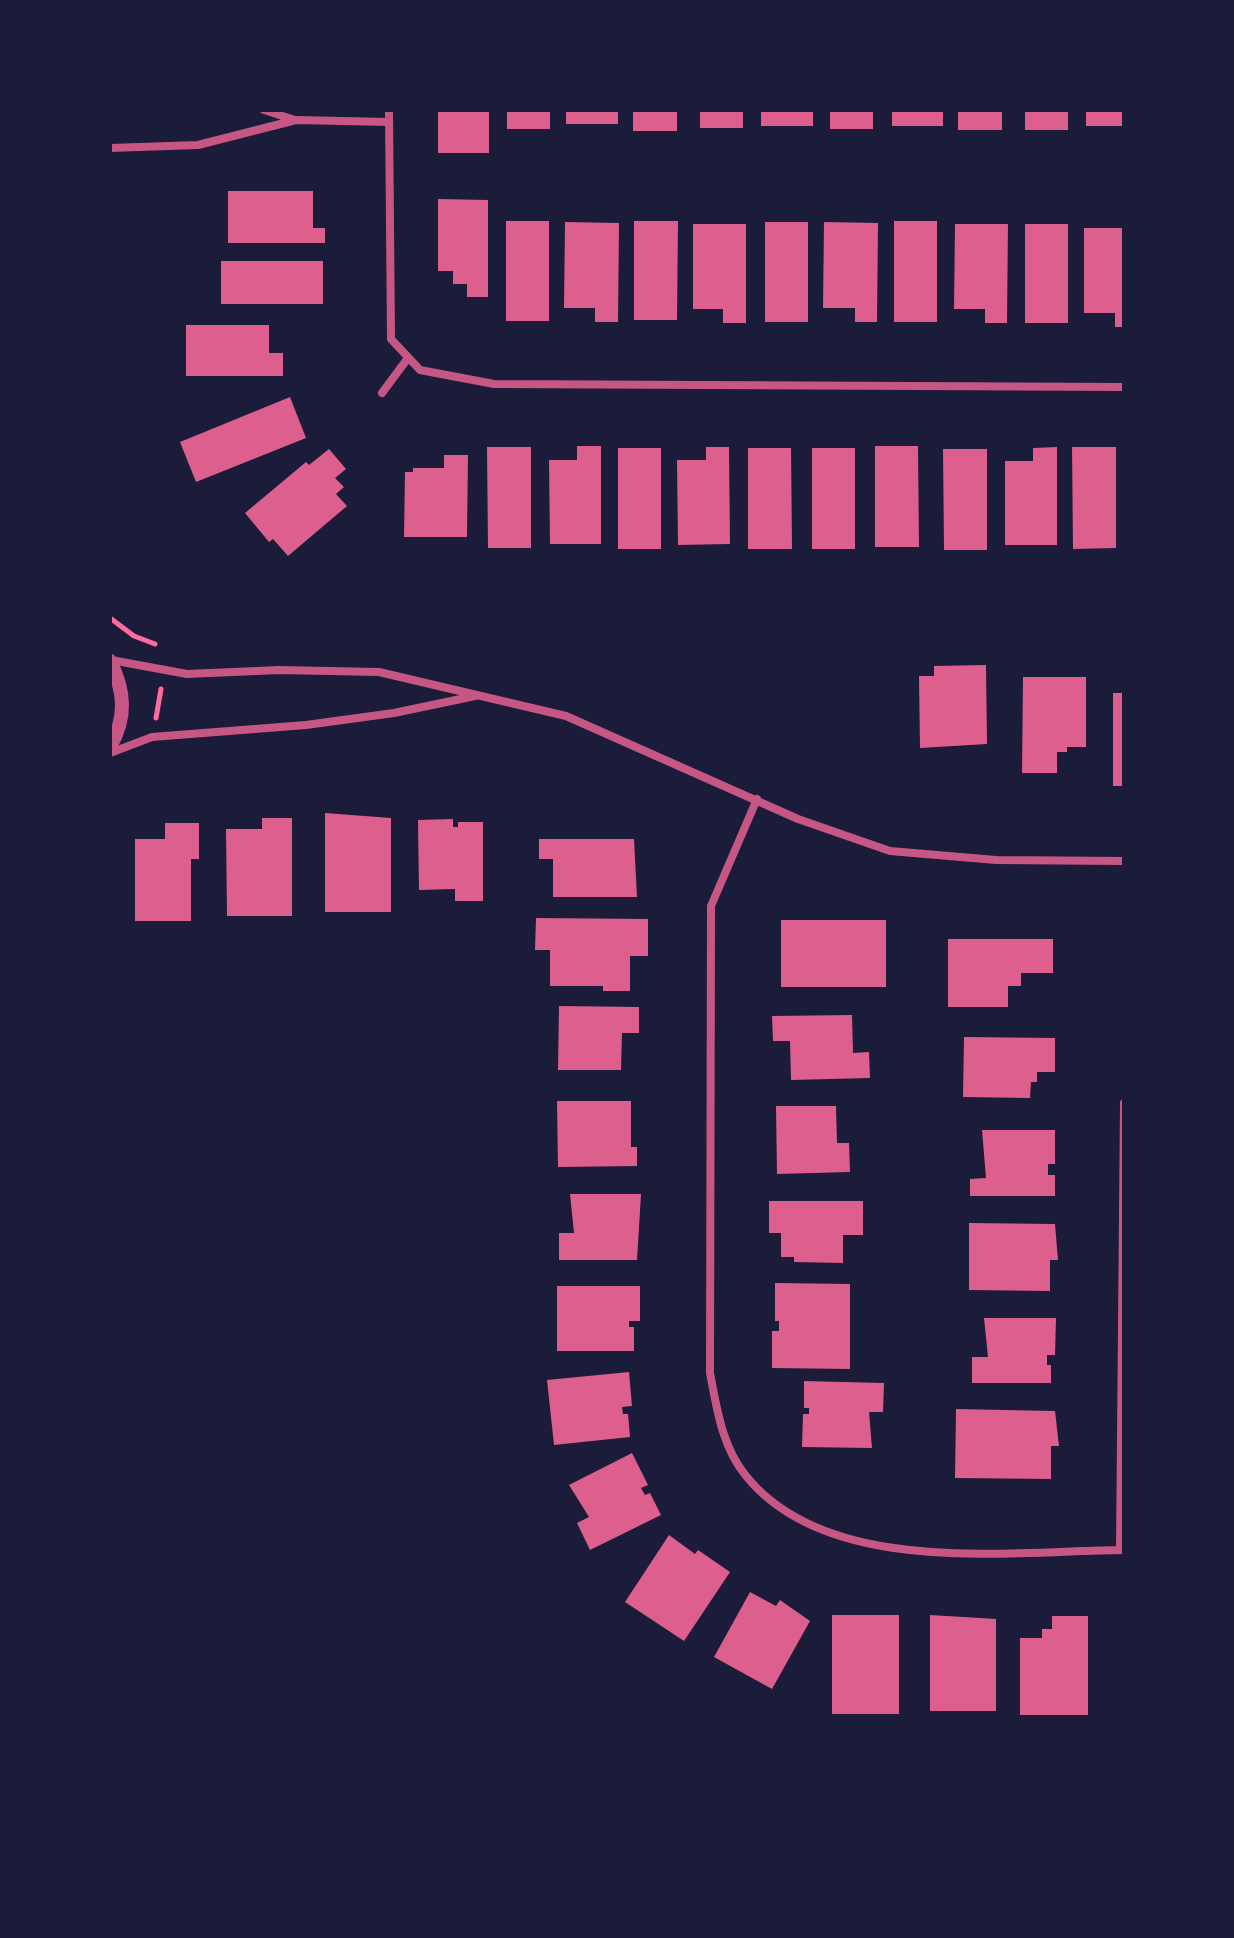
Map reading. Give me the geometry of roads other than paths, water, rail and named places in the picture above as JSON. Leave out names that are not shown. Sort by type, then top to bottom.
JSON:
[{"type":"street","points":[[264,110],[296,120]]},
{"type":"street","points":[[389,110],[391,339],[420,370],[494,384],[1124,387]]},
{"type":"street","points":[[110,148],[198,145],[296,120],[389,122]]},
{"type":"street","points":[[382,393],[408,358]]},
{"type":"street","points":[[110,660],[187,674],[279,670],[379,672],[566,716],[798,819],[890,851],[996,860],[1124,861]]},
{"type":"street","points":[[110,660],[120,681],[124,706],[119,732],[110,750]]},
{"type":"street","points":[[110,750],[152,737],[306,725],[394,713],[479,696]]},
{"type":"street","points":[[757,799],[711,906],[710,1373],[721,1430],[745,1475],[782,1511],[830,1533],[878,1548],[922,1551],[1122,1550],[1124,1103]]}]
